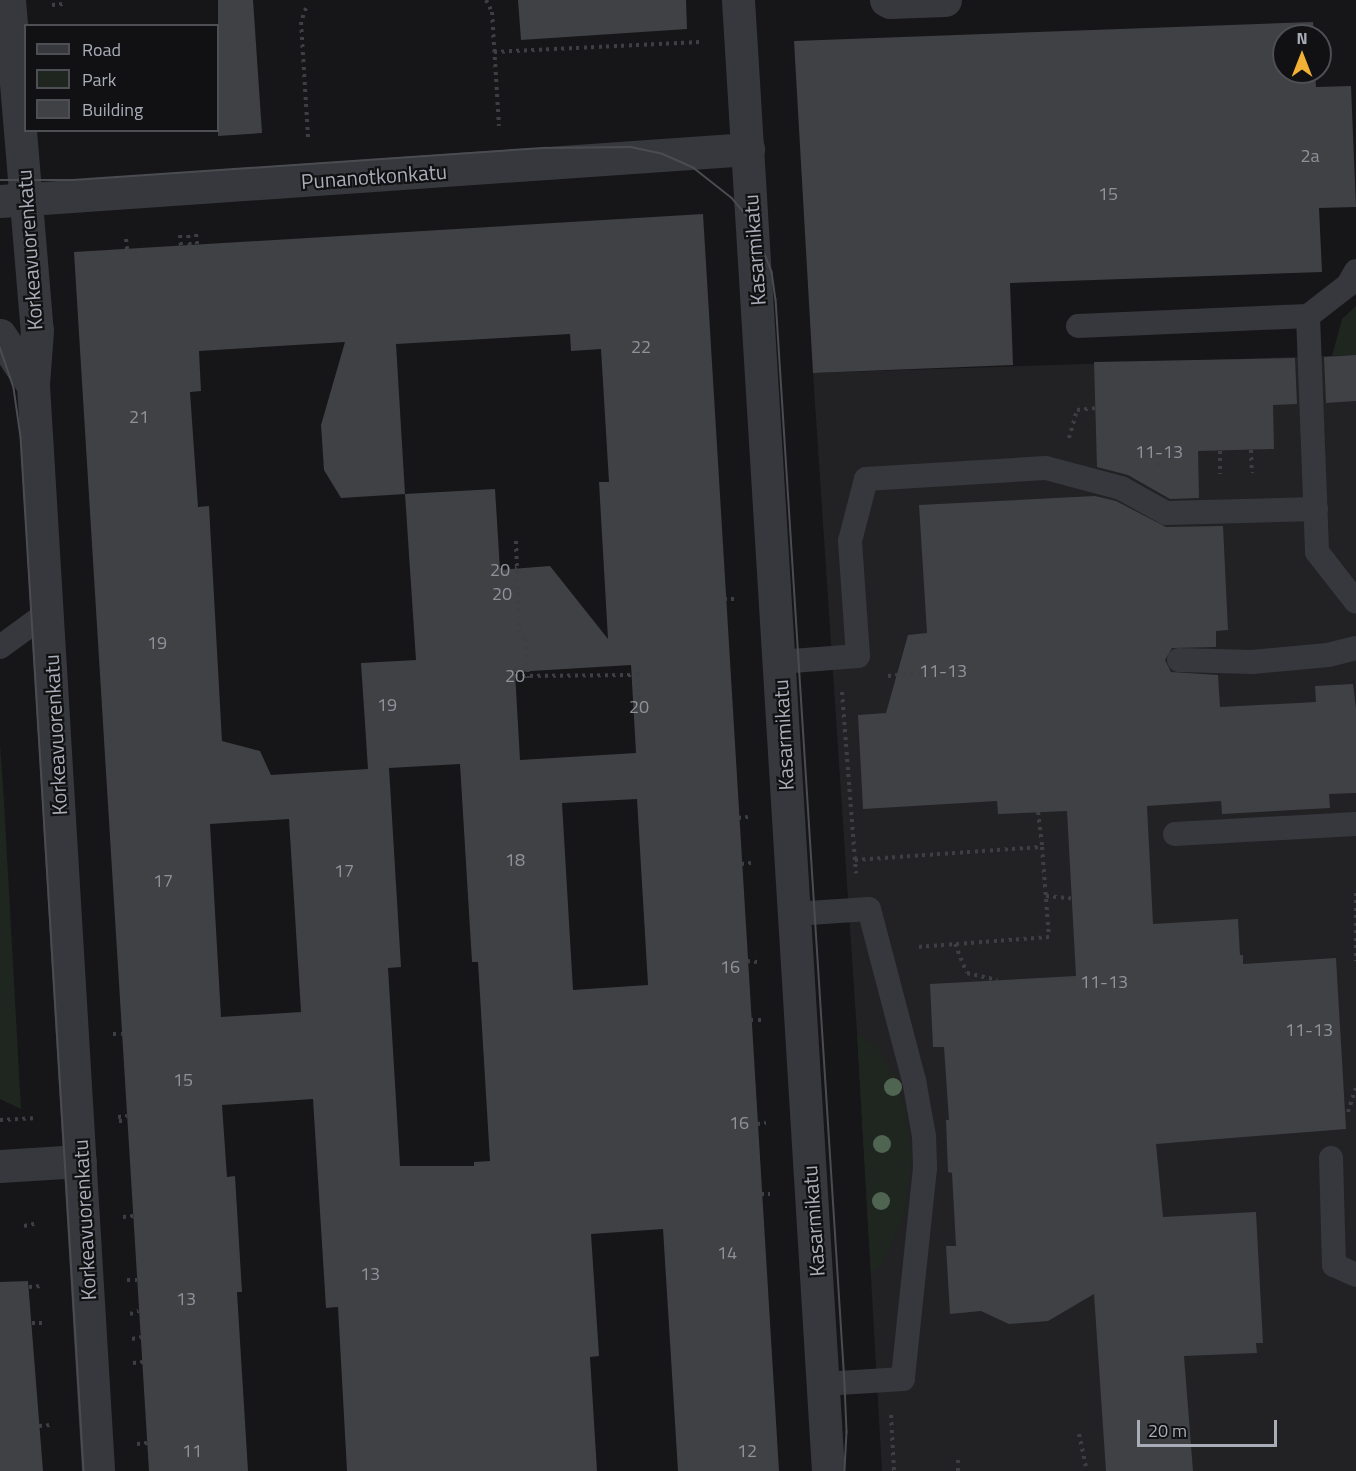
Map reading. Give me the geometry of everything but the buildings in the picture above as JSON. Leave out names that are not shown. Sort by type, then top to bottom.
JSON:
[{"type":"street","name":"Korkeavuorenkatu","points":[[9,0],[21,151],[14,200],[37,330],[33,385],[98,1471]]},
{"type":"street","name":"Kasarmikatu","points":[[738,0],[828,1471]]},
{"type":"street","points":[[886,0],[890,2],[945,0]]},
{"type":"street","name":"Punanotkonkatu","points":[[14,200],[450,171],[503,164],[748,149]]},
{"type":"street","points":[[0,335],[33,385]]},
{"type":"street","points":[[0,1166],[80,1161]]},
{"type":"lane","points":[[1078,326],[1308,316],[1348,285],[1356,271]]},
{"type":"lane","points":[[1308,316],[1317,552],[1356,603]]},
{"type":"lane","points":[[779,662],[858,656],[850,540],[866,479],[1046,468],[1121,488],[1166,513],[1316,509]]},
{"type":"lane","points":[[0,647],[48,612]]},
{"type":"lane","points":[[1179,660],[1252,662],[1328,655],[1356,648]]},
{"type":"lane","points":[[1175,834],[1356,824]]},
{"type":"lane","points":[[794,914],[864,910],[914,1080],[924,1136],[924,1178],[903,1379],[823,1384]]},
{"type":"lane","points":[[1331,1158],[1334,1265],[1356,1275]]},
{"type":"path","points":[[486,0],[492,12],[499,127]]},
{"type":"path","points":[[52,4],[63,4]]},
{"type":"path","points":[[306,8],[301,22],[308,139]]},
{"type":"path","points":[[494,52],[700,42]]},
{"type":"path","points":[[196,234],[197,244]]},
{"type":"path","points":[[180,235],[182,246]]},
{"type":"path","points":[[189,235],[190,245]]},
{"type":"path","points":[[126,239],[127,249]]},
{"type":"path","points":[[516,541],[519,630],[526,639],[528,678]]},
{"type":"path","points":[[500,570],[517,569]]},
{"type":"path","points":[[518,588],[502,592],[518,594]]},
{"type":"path","points":[[724,599],[736,599]]},
{"type":"path","points":[[839,658],[855,860],[864,910]]},
{"type":"path","points":[[639,707],[637,675],[641,667]]},
{"type":"path","points":[[514,668],[528,668]]},
{"type":"path","points":[[887,676],[944,671]]},
{"type":"path","points":[[515,676],[528,678],[637,675]]},
{"type":"path","points":[[911,948],[1049,937],[1038,812]]},
{"type":"path","points":[[855,860],[1042,847]]},
{"type":"path","points":[[1356,893],[1356,961]]},
{"type":"path","points":[[1046,896],[1071,898]]},
{"type":"path","points":[[955,944],[967,973],[997,980]]},
{"type":"path","points":[[120,1032],[123,1040]]},
{"type":"path","points":[[1348,1112],[1356,1088]]},
{"type":"path","points":[[0,1120],[33,1118]]},
{"type":"path","points":[[118,1119],[127,1119]]},
{"type":"path","points":[[757,1124],[767,1123]]},
{"type":"path","points":[[123,1217],[134,1216]]},
{"type":"path","points":[[24,1226],[38,1223]]},
{"type":"path","points":[[127,1280],[138,1280]]},
{"type":"path","points":[[29,1287],[42,1286]]},
{"type":"path","points":[[129,1314],[140,1311]]},
{"type":"path","points":[[32,1323],[44,1323]]},
{"type":"path","points":[[131,1339],[141,1337]]},
{"type":"path","points":[[132,1363],[142,1362]]},
{"type":"path","points":[[39,1426],[51,1425]]},
{"type":"path","points":[[1079,1434],[1086,1466]]},
{"type":"path","points":[[137,1444],[148,1443]]},
{"type":"path","points":[[958,1458],[958,1471]]},
{"type":"shaded area","points":[[1356,355],[1356,1471],[882,1471],[857,1033],[813,373]]},
{"type":"green space","points":[[1356,306],[1356,355],[1332,356],[1342,319]]},
{"type":"green space","points":[[0,744],[4,801],[21,1109],[0,1099]]},
{"type":"green space","points":[[857,1033],[877,1047],[894,1076],[905,1107],[912,1157],[904,1215],[881,1266],[871,1274]]},
{"type":"tram line","points":[[0,180],[73,180],[547,148],[631,147],[663,154],[694,168],[732,198],[752,222],[772,272],[776,299],[845,1384],[847,1432],[845,1471]]},
{"type":"tram line","points":[[0,347],[14,388],[21,437],[84,1471]]}]
